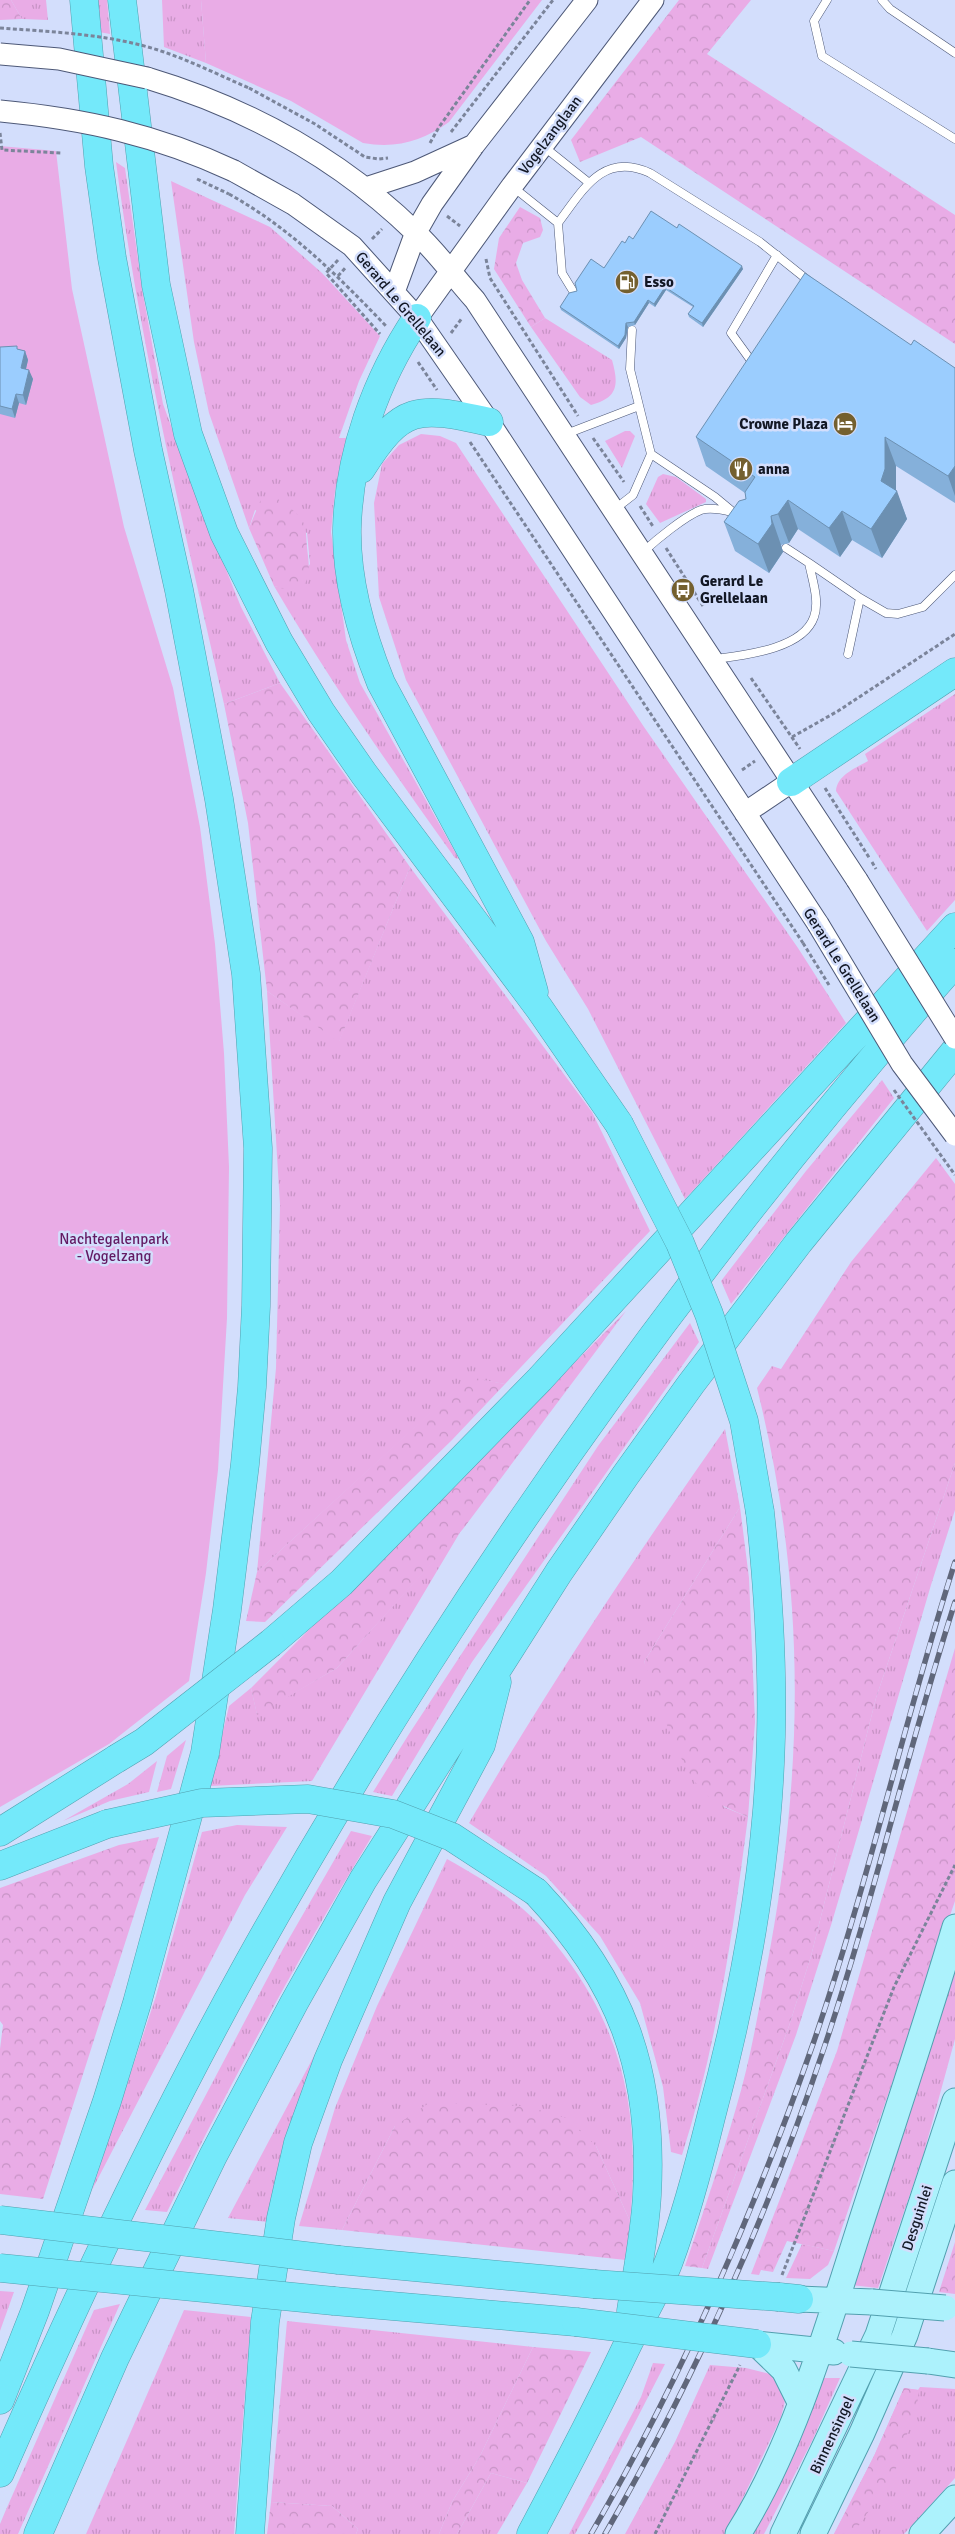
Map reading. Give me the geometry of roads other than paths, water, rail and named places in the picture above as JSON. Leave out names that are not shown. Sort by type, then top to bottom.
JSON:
[{"type":"highway","points":[[0,2400],[35,2312],[107,2101],[137,2003],[205,1752],[227,1610],[245,1464],[252,1387],[256,1306],[258,1148],[246,974],[218,789],[179,590],[148,450],[112,258],[99,166],[84,0]]},
{"type":"highway","points":[[122,0],[156,285],[188,434],[224,533],[279,642],[321,712],[370,782],[539,1008],[619,1124],[680,1242],[709,1314],[744,1421],[760,1512],[770,1624],[771,1738],[764,1832],[752,1922],[738,2004],[721,2080],[668,2264],[592,2421],[531,2534]]},
{"type":"highway","points":[[417,318],[398,346],[379,385],[366,424],[351,485],[347,529],[358,612],[368,651],[396,714],[520,942],[539,1008]]},
{"type":"highway","points":[[351,485],[389,429],[406,417],[421,412],[451,413],[489,422]]},
{"type":"highway","points":[[801,775],[955,672]]},
{"type":"highway","points":[[0,1832],[144,1742],[271,1643],[341,1583],[540,1379],[955,927]]},
{"type":"highway","points":[[0,2473],[44,2373],[141,2166],[248,1964],[361,1768],[479,1584],[606,1401],[756,1200],[862,1068],[955,963]]},
{"type":"highway","points":[[38,2534],[114,2358],[213,2156],[294,2003],[363,1880],[559,1572],[691,1384],[799,1242],[955,1051]]},
{"type":"highway","points":[[250,2534],[264,2322],[281,2218],[298,2142],[328,2060],[397,1902],[481,1745],[503,1659]]},
{"type":"highway","points":[[0,1866],[107,1824],[202,1803],[308,1798],[392,1814],[452,1837],[536,1892],[567,1925],[602,1976],[626,2027],[642,2082],[648,2137],[647,2195],[624,2352]]},
{"type":"highway","points":[[0,2220],[339,2260],[594,2284],[786,2292]]},
{"type":"highway","points":[[0,2268],[334,2301],[576,2322],[749,2352]]},
{"type":"main road","points":[[738,2534],[751,2514],[777,2458],[819,2350],[955,1927]]},
{"type":"main road","name":"Desguinlei","points":[[878,2335],[955,2102]]},
{"type":"main road","name":"Desguinlei","points":[[904,2335],[955,2182]]},
{"type":"main road","points":[[786,2292],[836,2300],[950,2309]]},
{"type":"main road","name":"Binnensingel","points":[[784,2534],[878,2335]]},
{"type":"main road","name":"Binnensingel","points":[[813,2534],[862,2433],[904,2335]]},
{"type":"main road","points":[[749,2352],[819,2350],[955,2365]]},
{"type":"main road","points":[[749,2352],[784,2370],[800,2402]]},
{"type":"main road","points":[[922,2534],[955,2498]]},
{"type":"street","points":[[394,292],[416,232],[432,204],[474,145],[587,0]]},
{"type":"street","name":"Vogelzanglaan","points":[[417,318],[512,186],[653,0]]},
{"type":"street","points":[[0,54],[59,59],[132,74],[175,86],[244,114],[302,144],[366,188],[416,232],[475,300],[771,751],[801,775],[857,880],[955,1038]]},
{"type":"street","name":"Gerard Le Grellelaan","points":[[0,111],[56,116],[140,134],[191,151],[234,171],[292,204],[359,246],[394,292],[417,318],[489,422],[818,924],[902,1064],[955,1135]]},
{"type":"street","points":[[366,188],[415,172],[474,145]]},
{"type":"street","points":[[745,813],[801,775]]},
{"type":"lane","points":[[827,0],[814,21],[822,56],[955,139]]},
{"type":"lane","points":[[882,0],[890,9],[955,53]]},
{"type":"lane","points":[[542,146],[588,182]]},
{"type":"lane","points":[[574,291],[562,273],[558,223],[588,182],[609,169],[622,165],[637,167],[760,242],[814,285]]},
{"type":"lane","points":[[512,186],[558,223]]},
{"type":"lane","points":[[757,353],[752,362],[731,333],[777,255]]},
{"type":"lane","points":[[801,288],[807,280]]},
{"type":"lane","points":[[613,511],[633,495],[651,454],[630,369],[632,330]]},
{"type":"lane","points":[[564,435],[639,406]]},
{"type":"lane","points":[[651,454],[746,521]]},
{"type":"lane","points":[[642,553],[659,537],[701,510],[733,512]]},
{"type":"lane","points":[[786,548],[860,598],[886,613],[911,612],[923,607],[955,575]]},
{"type":"lane","points":[[712,660],[766,650],[803,636],[815,616],[815,593],[809,564]]},
{"type":"lane","points":[[848,654],[860,598]]},
{"type":"railway","points":[[591,2534],[655,2416],[714,2294],[741,2232],[790,2107],[833,1984],[955,1562]]},
{"type":"railway","points":[[605,2534],[638,2476],[699,2356],[780,2171],[843,1990],[955,1602]]},
{"type":"place","name":"Esso","points":[[627,282]]},
{"type":"place","name":"Crowne Plaza","points":[[845,424]]},
{"type":"place","name":"anna","points":[[741,469]]},
{"type":"place","name":"Gerard Le Grellelaan","points":[[683,590]]},
{"type":"park label","name":"Nachtegalenpark - Vogelzang","points":[[114,1248]]}]
